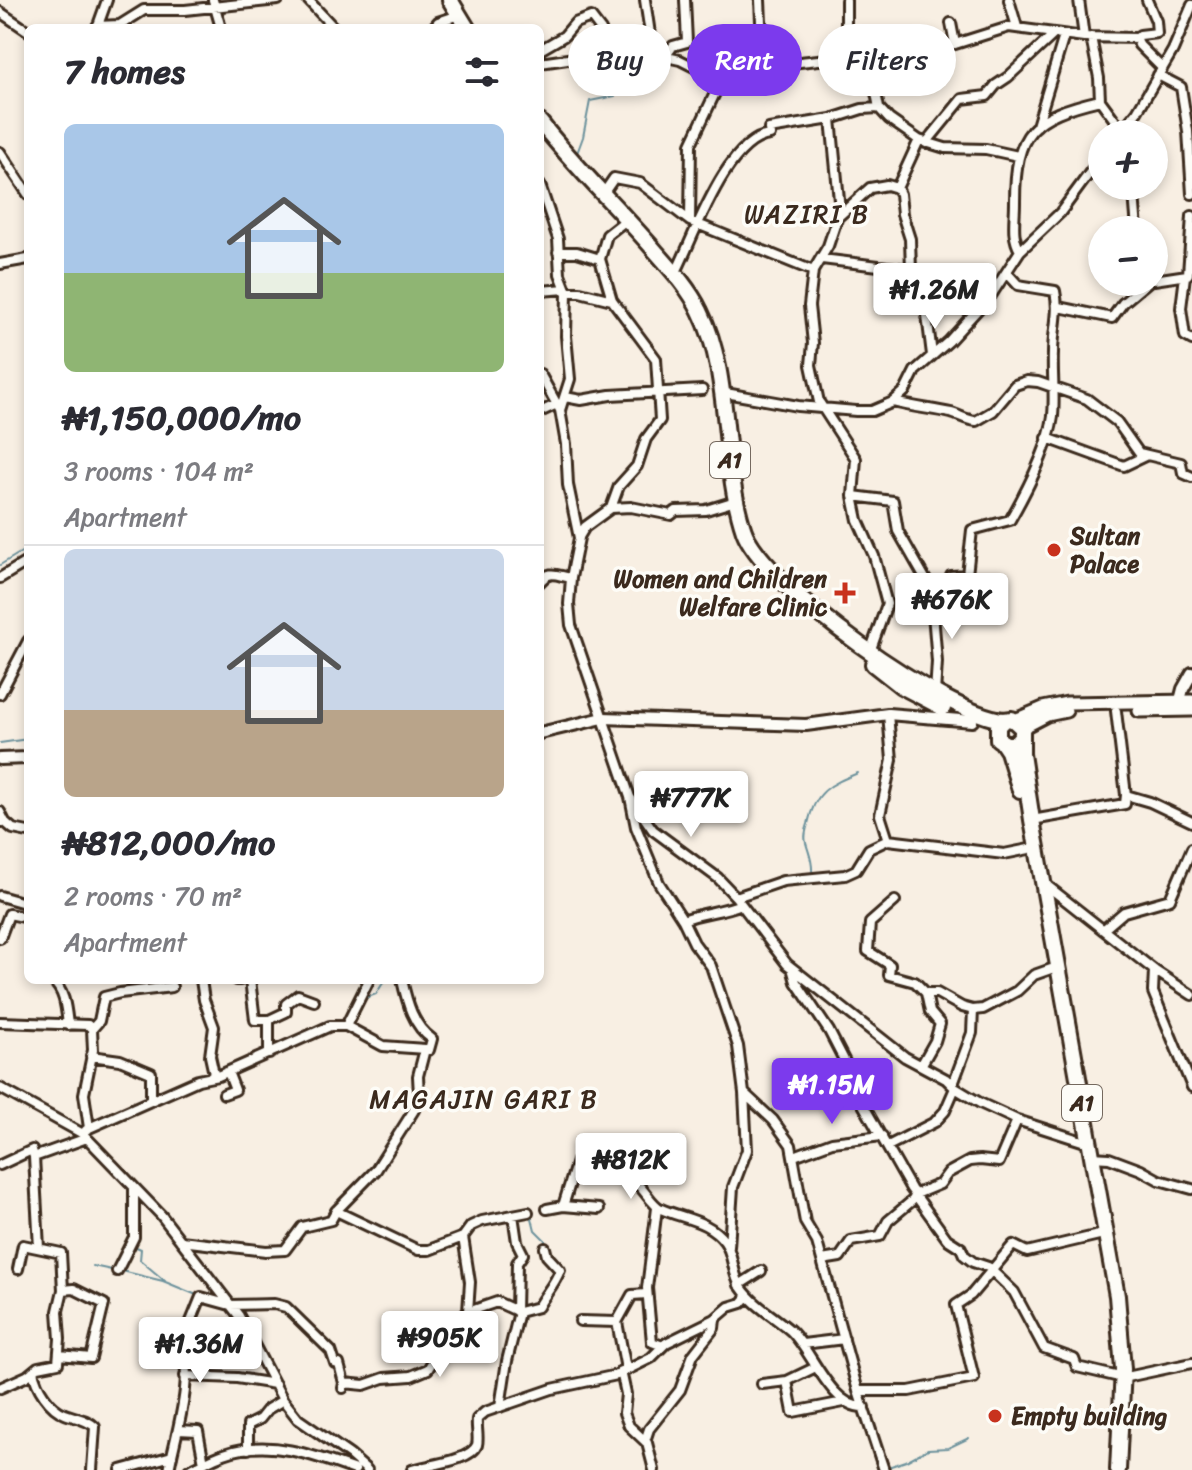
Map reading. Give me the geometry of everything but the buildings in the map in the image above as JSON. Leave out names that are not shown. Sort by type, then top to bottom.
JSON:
[{"type":"highway","points":[[450,0],[461,14]]},
{"type":"highway","name":"A1","points":[[544,127],[675,274],[700,310],[716,359],[738,506],[745,532],[756,554],[793,591],[870,652],[935,693],[1016,726],[1119,1311],[1118,1470]]},
{"type":"highway","name":"A1","points":[[544,138],[679,293],[698,326],[715,392],[729,503],[738,535],[749,555],[778,588],[901,686],[972,721],[999,738],[1008,751],[1020,790],[1114,1323],[1119,1377],[1108,1470]]},
{"type":"highway","points":[[998,726],[1016,726],[1015,744],[999,738],[998,726]]},
{"type":"main road","points":[[1016,726],[1043,708],[1067,703],[1187,704]]},
{"type":"main road","points":[[1016,726],[1056,712],[1116,711],[1187,704]]},
{"type":"street","points":[[98,24],[107,0]]},
{"type":"street","points":[[122,24],[144,10],[185,10],[213,3],[278,0]]},
{"type":"street","points":[[308,0],[330,24]]},
{"type":"street","points":[[645,0],[649,24]]},
{"type":"street","points":[[671,49],[687,42],[685,0]]},
{"type":"street","points":[[760,0],[761,24]]},
{"type":"street","points":[[846,0],[846,24]]},
{"type":"street","points":[[1009,0],[1017,27]]},
{"type":"street","points":[[1079,0],[1099,78],[1100,100],[1112,120]]},
{"type":"street","points":[[956,44],[1000,28],[1017,27],[1064,36],[1137,38],[1157,33],[1156,21],[1147,0]]},
{"type":"street","points":[[213,3],[220,24]]},
{"type":"street","points":[[1130,120],[1189,24],[1192,5]]},
{"type":"street","points":[[0,12],[24,28]]},
{"type":"street","points":[[436,24],[461,14]]},
{"type":"street","points":[[574,24],[591,17],[596,24]]},
{"type":"street","points":[[544,48],[568,31]]},
{"type":"street","points":[[932,355],[924,302],[911,270],[910,239],[897,188],[922,141],[944,124],[957,102],[987,96],[1054,34]]},
{"type":"street","points":[[1037,126],[1064,36]]},
{"type":"street","points":[[1137,38],[1160,71],[1181,87],[1192,91]]},
{"type":"street","points":[[544,62],[568,59]]},
{"type":"street","points":[[1181,87],[1188,131],[1192,194]]},
{"type":"street","points":[[693,222],[691,144],[714,96]]},
{"type":"street","points":[[877,96],[879,108],[889,119],[922,141],[956,150],[986,149],[1018,156]]},
{"type":"street","points":[[1020,251],[1013,238],[1015,174],[1023,144],[1037,126],[1058,111],[1100,100]]},
{"type":"street","points":[[675,274],[693,222],[728,167],[754,140],[770,135],[769,129],[879,108]]},
{"type":"street","points":[[831,119],[839,216],[822,259],[813,271],[809,306],[813,343],[811,365],[812,378],[823,409],[856,459],[853,496],[859,525],[869,539],[887,604],[870,652]]},
{"type":"street","points":[[2,157],[24,189]]},
{"type":"street","points":[[603,194],[614,178],[640,183],[693,222],[813,271]]},
{"type":"street","points":[[720,392],[823,409],[872,411],[893,402],[905,391],[915,371],[980,308],[1008,274],[1020,251],[1088,181]]},
{"type":"street","points":[[839,216],[870,188],[887,185],[897,188]]},
{"type":"street","points":[[544,196],[555,227],[560,274],[567,291],[566,336],[570,379],[565,397],[557,407],[544,411]]},
{"type":"street","points":[[1192,216],[1188,275],[1181,308],[1185,336],[1192,340]]},
{"type":"street","points":[[611,508],[619,486],[637,466],[646,439],[660,420],[656,359],[612,300],[600,259],[607,235],[621,224]]},
{"type":"street","points":[[558,252],[577,252],[600,259]]},
{"type":"street","points":[[822,259],[911,270]]},
{"type":"street","points":[[0,264],[24,260]]},
{"type":"street","points":[[931,589],[947,588],[953,575],[967,575],[970,532],[974,528],[1010,520],[1047,438],[1053,417],[1053,348],[1059,307],[1055,291],[1018,285],[1008,274]]},
{"type":"street","points":[[1168,278],[1188,275]]},
{"type":"street","points":[[544,291],[580,292],[612,300]]},
{"type":"street","points":[[1059,307],[1112,318],[1130,296]]},
{"type":"street","points":[[893,402],[926,408],[933,413],[953,413],[976,421],[993,411],[1015,385],[1027,381],[1055,386],[1087,399],[1117,422],[1136,451],[1181,463],[1183,473],[1192,477]]},
{"type":"street","points":[[544,382],[557,407],[566,444],[568,485],[579,538]]},
{"type":"street","points":[[565,397],[581,400],[702,390]]},
{"type":"street","points":[[1047,438],[1124,466],[1146,456]]},
{"type":"street","points":[[853,496],[893,501],[898,531],[931,589],[937,662],[935,693]]},
{"type":"street","points":[[729,503],[706,510],[676,511],[671,515],[631,507],[611,508],[585,527],[579,538],[569,604],[574,639],[630,797],[633,819],[655,874],[694,943],[706,955],[738,1046],[747,1150],[733,1187],[729,1248],[739,1285],[803,1344],[816,1367],[844,1402]]},
{"type":"street","points":[[0,578],[24,563]]},
{"type":"street","points":[[544,577],[551,573],[571,578]]},
{"type":"street","points":[[0,694],[24,649]]},
{"type":"street","points":[[1187,704],[1192,673]]},
{"type":"street","points":[[1032,820],[1120,806],[1127,801],[1116,711]]},
{"type":"street","points":[[544,732],[603,718],[806,725],[888,714],[972,721]]},
{"type":"street","points":[[888,714],[892,760],[880,815],[888,840]]},
{"type":"street","points":[[0,759],[24,758]]},
{"type":"street","points":[[1126,795],[1150,802],[1192,822]]},
{"type":"street","points":[[630,797],[653,830],[718,878],[739,900],[792,968],[853,1018],[905,1057],[1017,1120],[1082,1141]]},
{"type":"street","points":[[0,812],[3,822],[24,831]]},
{"type":"street","points":[[683,920],[783,881],[845,875],[856,870],[869,849],[888,840],[1004,854],[1029,849]]},
{"type":"street","points":[[1103,930],[1124,912],[1170,899],[1192,848]]},
{"type":"street","points":[[1044,884],[1154,970],[1192,995]]},
{"type":"street","points":[[0,896],[24,903]]},
{"type":"street","points":[[895,901],[870,923],[868,951],[890,965],[889,975],[915,982],[926,993],[930,1012],[940,1024],[935,1041],[922,1064]]},
{"type":"street","points":[[0,938],[9,914],[24,917]]},
{"type":"street","points":[[792,968],[796,982],[829,1031],[845,1062],[853,1087],[909,1187],[947,1239],[961,1248],[973,1262],[988,1267],[1014,1292],[1044,1348],[1074,1359],[1077,1367],[1119,1377],[1192,1363]]},
{"type":"street","points":[[926,993],[937,993],[973,1010],[1000,1002],[1021,989],[1034,975],[1051,969]]},
{"type":"street","points":[[1154,970],[1153,992],[1192,1087]]},
{"type":"street","points":[[57,984],[65,1002],[68,1025]]},
{"type":"street","points":[[202,984],[214,1027],[210,1056],[214,1074],[211,1076]]},
{"type":"street","points":[[250,984],[255,1020],[269,1020],[286,1012],[286,1004],[298,995],[314,1001]]},
{"type":"street","points":[[346,1026],[367,984]]},
{"type":"street","points":[[0,1165],[34,1155],[151,1101],[228,1072],[330,1026],[346,1026],[383,1046],[429,1050],[432,1039],[421,1032],[407,1002],[403,984]]},
{"type":"street","points":[[86,1133],[84,1094],[92,1029],[99,1021],[104,997],[172,987]]},
{"type":"street","points":[[888,1146],[942,1116],[972,1033],[973,1010]]},
{"type":"street","points":[[268,1053],[269,1020]]},
{"type":"street","points":[[0,1022],[88,1025],[92,1029]]},
{"type":"street","points":[[181,1241],[266,1251],[285,1250],[302,1227],[331,1220],[376,1170],[414,1110],[425,1049]]},
{"type":"street","points":[[91,1056],[120,1060],[151,1073],[151,1101]]},
{"type":"street","points":[[1182,1063],[1192,1059]]},
{"type":"street","points":[[224,1094],[235,1090],[228,1072]]},
{"type":"street","points":[[0,1088],[86,1133],[181,1241],[239,1316],[283,1400],[298,1419],[367,1470]]},
{"type":"street","points":[[744,1093],[780,1129],[791,1145],[805,1222],[817,1242],[858,1391],[883,1467]]},
{"type":"street","points":[[822,1260],[840,1257],[851,1241],[880,1236],[888,1221],[916,1194],[940,1184],[948,1173],[970,1161],[999,1162],[1017,1120]]},
{"type":"street","points":[[794,1156],[832,1142],[882,1136]]},
{"type":"street","points":[[563,1206],[577,1161],[590,1145],[602,1159],[636,1183],[657,1208],[703,1223],[720,1236],[729,1248]]},
{"type":"street","points":[[34,1155],[39,1248]]},
{"type":"street","points":[[1091,1157],[1109,1158],[1159,1180],[1192,1189]]},
{"type":"street","points":[[117,1271],[134,1237],[134,1188]]},
{"type":"street","points":[[547,1209],[563,1206],[599,1209]]},
{"type":"street","points":[[657,1208],[647,1294],[652,1342],[663,1346]]},
{"type":"street","points":[[336,1211],[418,1250],[429,1250],[463,1237],[471,1226],[482,1221],[528,1212]]},
{"type":"street","points":[[500,1407],[518,1312],[517,1263],[523,1254],[517,1242],[513,1215]]},
{"type":"street","points":[[858,1391],[909,1391],[974,1378],[956,1305],[971,1295],[1013,1245],[1027,1252],[1099,1235]]},
{"type":"street","points":[[463,1237],[470,1282],[468,1312]]},
{"type":"street","points":[[0,1388],[38,1367],[58,1363],[58,1311],[63,1290],[61,1253],[23,1245],[18,1269]]},
{"type":"street","points":[[169,1470],[185,1376],[186,1358],[181,1346],[201,1297],[230,1305],[274,1304],[286,1307],[331,1351],[335,1363],[339,1364],[344,1386],[364,1385],[384,1378],[411,1376],[428,1369],[457,1321],[468,1312],[497,1302],[518,1312],[538,1307],[560,1270],[547,1256],[545,1248]]},
{"type":"street","points":[[739,1285],[761,1271]]},
{"type":"street","points":[[59,1355],[91,1358],[104,1304],[74,1289],[63,1290]]},
{"type":"street","points":[[647,1294],[632,1295],[617,1322],[626,1394],[624,1413],[629,1426],[645,1441],[654,1470]]},
{"type":"street","points":[[412,1470],[445,1463],[472,1450],[477,1444],[477,1419],[485,1412],[586,1380],[609,1379],[651,1358],[663,1346],[715,1319],[748,1296]]},
{"type":"street","points":[[645,1441],[649,1429],[680,1390],[693,1355],[714,1328],[715,1319]]},
{"type":"street","points":[[580,1321],[617,1322]]},
{"type":"street","points":[[803,1344],[844,1339]]},
{"type":"street","points":[[762,1384],[787,1381],[816,1367]]},
{"type":"street","points":[[33,1371],[36,1382],[52,1407],[90,1422],[95,1427],[92,1470]]},
{"type":"street","points":[[185,1376],[237,1378],[275,1384]]},
{"type":"street","points":[[787,1381],[793,1412],[844,1402],[864,1407]]},
{"type":"street","points":[[248,1449],[248,1425],[283,1400]]},
{"type":"street","points":[[178,1430],[198,1431],[204,1463]]},
{"type":"street","points":[[189,1470],[226,1453],[248,1449],[285,1449],[311,1453],[355,1470]]},
{"type":"street","points":[[121,1470],[172,1456]]},
{"type":"waterway","points":[[576,156],[590,101],[615,96]]},
{"type":"waterway","points":[[0,565],[24,550]]},
{"type":"waterway","points":[[0,743],[24,740]]},
{"type":"waterway","points":[[812,873],[805,835],[815,804],[831,786],[858,773]]},
{"type":"waterway","points":[[363,999],[376,994],[382,984]]},
{"type":"waterway","points":[[0,1169],[28,1156]]},
{"type":"waterway","points":[[531,1214],[535,1230],[545,1240],[545,1247]]},
{"type":"waterway","points":[[134,1246],[141,1249],[140,1260],[165,1281]]},
{"type":"waterway","points":[[93,1266],[116,1271]]},
{"type":"waterway","points":[[122,1271],[163,1281],[199,1296]]},
{"type":"waterway","points":[[885,1468],[928,1449],[948,1448],[969,1438]]},
{"type":"place","name":"Sultan Palace","points":[[1054,550]]},
{"type":"place","name":"Women and Children Welfare Clinic","points":[[845,593]]},
{"type":"place","name":"Empty building","points":[[995,1416]]},
{"type":"district","name":"WAZIRI B","points":[[807,214]]},
{"type":"district","name":"MAGAJIN GARI B","points":[[484,1099]]}]
